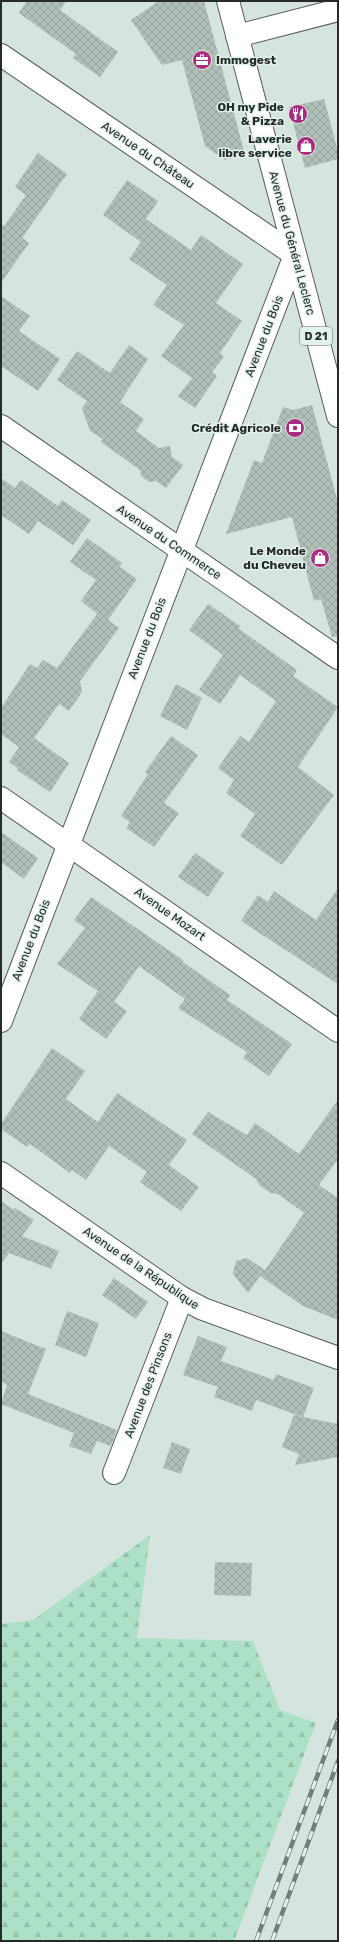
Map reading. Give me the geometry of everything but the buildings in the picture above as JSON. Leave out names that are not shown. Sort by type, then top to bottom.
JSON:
[{"type":"street","name":"Avenue du Général Leclerc","points":[[228,1],[338,416]]},
{"type":"street","points":[[237,36],[338,10]]},
{"type":"street","name":"Avenue du Château","points":[[1,55],[295,256]]},
{"type":"street","name":"Avenue du Bois","points":[[1,1021],[295,256]]},
{"type":"street","name":"Avenue du Commerce","points":[[1,426],[338,658]]},
{"type":"street","name":"Avenue Mozart","points":[[1,798],[338,1031]]},
{"type":"street","name":"Avenue de la République","points":[[1,1173],[182,1298],[203,1309],[338,1358]]},
{"type":"street","name":"Avenue des Pinsons","points":[[114,1473],[182,1298]]},
{"type":"green space","points":[[150,1535],[137,1638],[253,1641],[280,1710],[316,1723],[234,1941],[1,1941],[1,1624],[33,1620]]},
{"type":"railway","points":[[256,1941],[338,1720]]},
{"type":"railway","points":[[272,1941],[338,1761]]},
{"type":"place","name":"Immogest","points":[[202,60]]},
{"type":"place","name":"OH my Pide & Pizza","points":[[298,114]]},
{"type":"place","name":"Laverie libre service","points":[[306,146]]},
{"type":"place","name":"Crédit Agricole","points":[[295,428]]},
{"type":"place","name":"Le Monde du Cheveu","points":[[320,558]]}]
